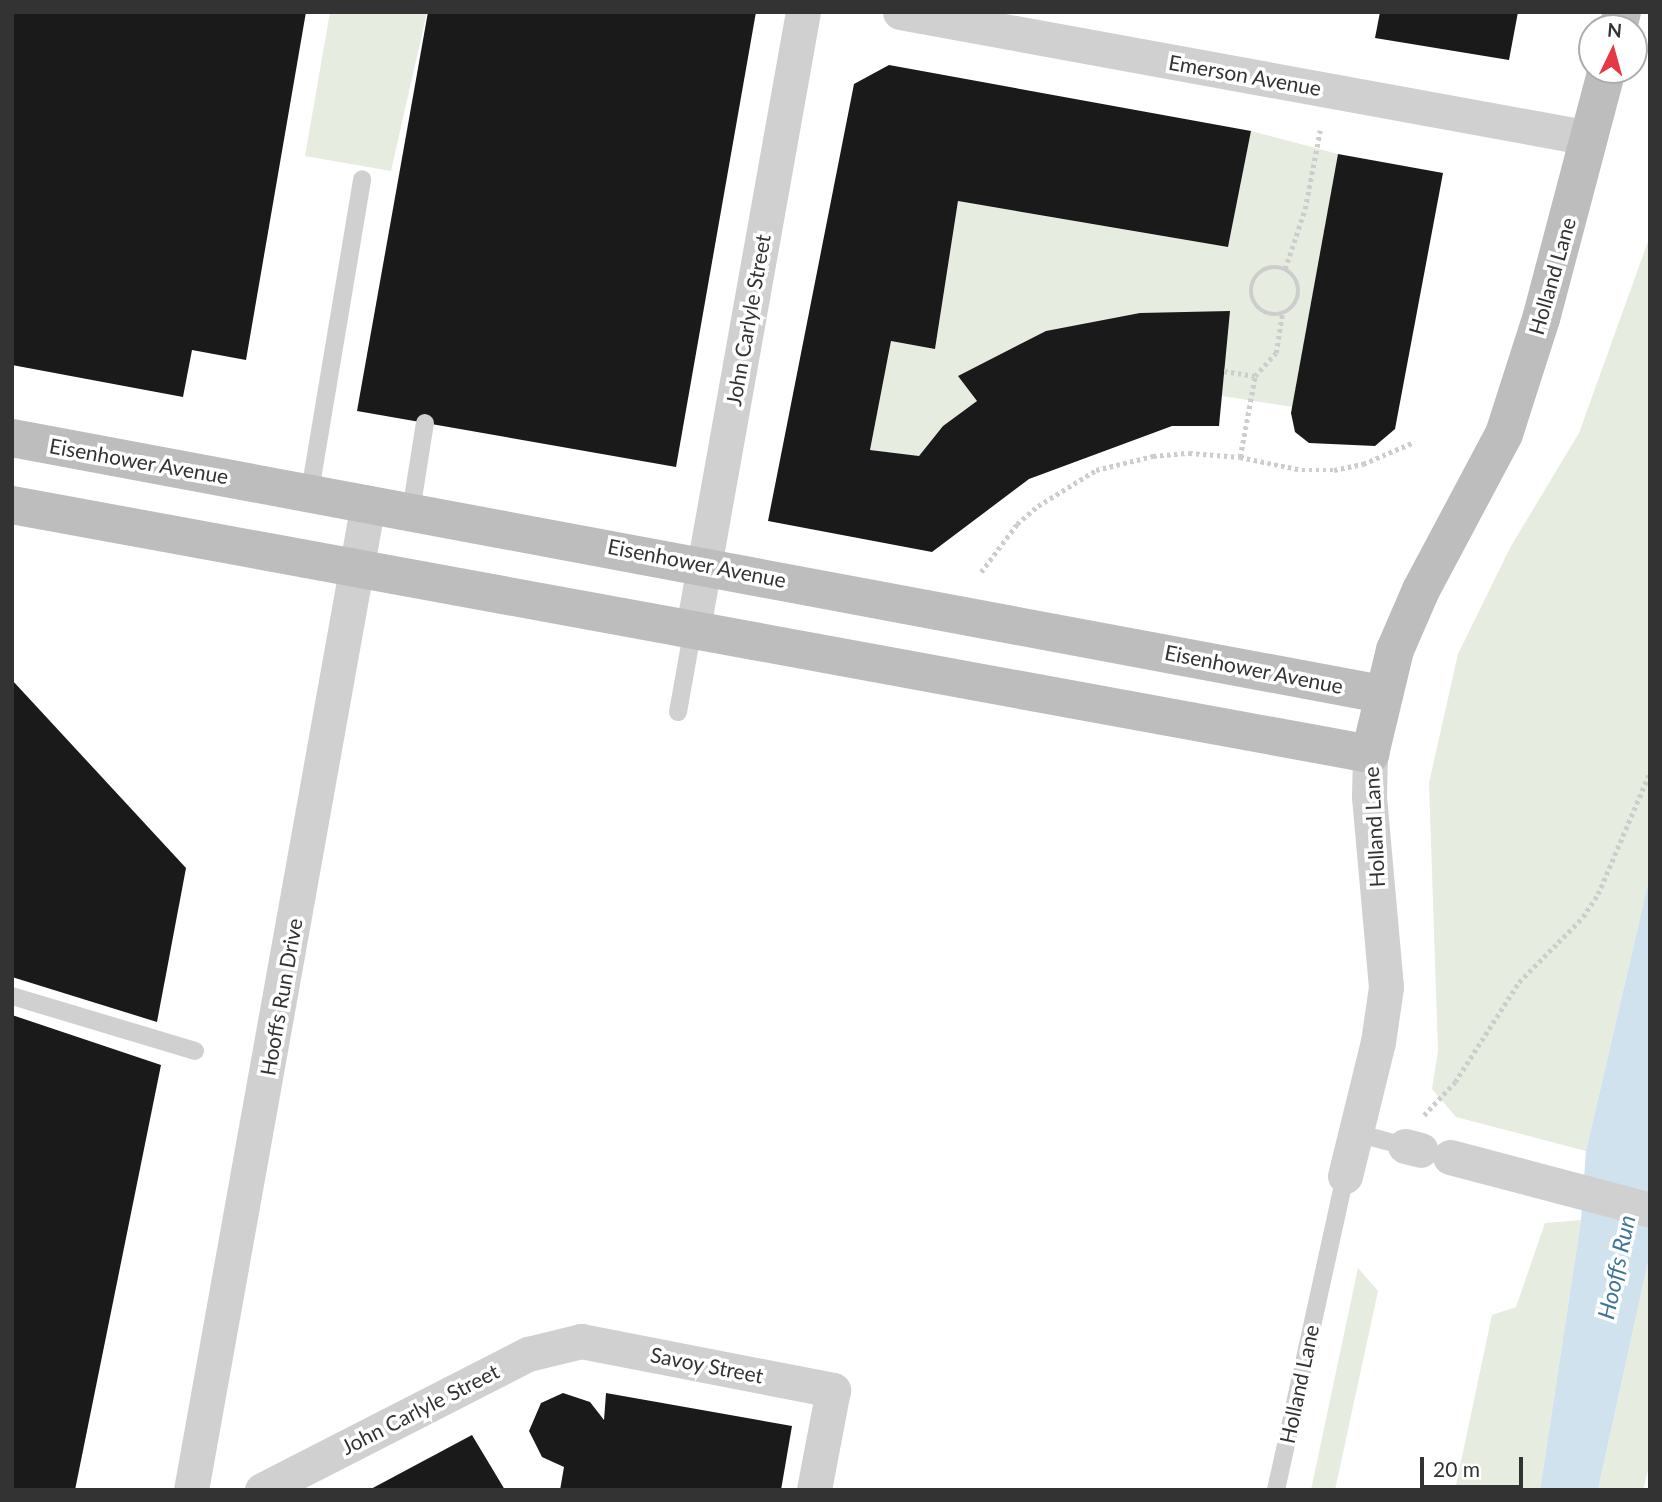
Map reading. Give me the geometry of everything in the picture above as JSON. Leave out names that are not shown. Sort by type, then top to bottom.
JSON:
[{"type":"main road","name":"Holland Lane","points":[[1370,754],[1381,694],[1421,590],[1504,434],[1604,84]]},
{"type":"main road","name":"Eisenhower Avenue","points":[[12,438],[310,491],[1381,694]]},
{"type":"main road","points":[[12,505],[357,565],[1370,754]]},
{"type":"street","name":"John Carlyle Street","points":[[693,628],[803,12]]},
{"type":"street","name":"Emerson Avenue","points":[[900,12],[1590,138]]},
{"type":"street","name":"Hooffs Run Drive","points":[[191,1490],[368,503]]},
{"type":"street","name":"Holland Lane","points":[[1345,1176],[1386,987],[1369,797],[1370,754]]},
{"type":"street","points":[[1425,1151],[1650,1210]]},
{"type":"street","name":"John Carlyle Street","points":[[262,1490],[528,1354],[581,1341]]},
{"type":"street","name":"Savoy Street","points":[[581,1341],[833,1390],[814,1490]]},
{"type":"lane","points":[[310,491],[362,179]]},
{"type":"lane","points":[[411,511],[425,423]]},
{"type":"lane","points":[[678,712],[693,628]]},
{"type":"lane","points":[[12,996],[195,1051]]},
{"type":"lane","points":[[1356,1133],[1425,1151]]},
{"type":"lane","name":"Holland Lane","points":[[1276,1490],[1345,1176]]},
{"type":"path","points":[[1285,269],[1305,209],[1320,130]]},
{"type":"path","points":[[1240,457],[1255,376],[1276,353],[1282,314],[1296,304],[1300,290],[1295,278],[1285,269],[1262,271],[1251,290],[1260,310],[1282,314]]},
{"type":"path","points":[[1224,371],[1255,376]]},
{"type":"path","points":[[981,572],[1017,524],[1038,506],[1096,470],[1171,454],[1240,457],[1288,468],[1334,470],[1363,464],[1414,442]]},
{"type":"path","points":[[1426,1112],[1455,1082],[1519,982],[1583,917],[1598,894],[1650,772]]},
{"type":"shaded area","points":[[330,12],[427,12],[391,171],[305,156]]},
{"type":"shaded area","points":[[1251,131],[1338,154],[1293,407],[1222,396],[1229,311],[958,376],[977,401],[943,426],[919,456],[870,450],[891,341],[935,349],[958,201],[1228,247]]},
{"type":"shaded area","points":[[1650,236],[1650,875],[1586,1151],[1456,1117],[1432,1089],[1438,1051],[1429,783],[1458,654],[1511,546],[1579,433]]},
{"type":"shaded area","points":[[1581,1220],[1540,1490],[1455,1490],[1492,1315],[1516,1307],[1545,1223]]},
{"type":"shaded area","points":[[1650,1253],[1650,1463],[1643,1490],[1598,1490]]},
{"type":"shaded area","points":[[1358,1268],[1378,1291],[1335,1490],[1311,1490]]},
{"type":"water","name":"Hooffs Run","points":[[1650,875],[1650,1253],[1598,1490],[1540,1490],[1581,1220],[1586,1151]]},
{"type":"building","points":[[12,12],[306,12],[246,360],[192,350],[183,397],[12,365]]},
{"type":"building","points":[[428,12],[756,12],[676,467],[357,411]]},
{"type":"building","points":[[1380,12],[1518,12],[1509,60],[1375,38]]},
{"type":"building","points":[[889,65],[1251,131],[1228,247],[958,201],[935,349],[891,341],[870,450],[919,456],[943,426],[977,401],[958,376],[1046,331],[1140,313],[1230,311],[1219,426],[1172,426],[1029,479],[932,552],[768,521],[854,84]]},
{"type":"building","points":[[1338,154],[1443,173],[1395,429],[1375,446],[1309,443],[1295,432],[1291,413]]},
{"type":"building","points":[[12,680],[186,868],[157,1022],[12,977]]},
{"type":"building","points":[[12,1015],[161,1065],[75,1490],[12,1490]]},
{"type":"building","points":[[563,1393],[590,1402],[604,1420],[606,1393],[792,1426],[781,1490],[560,1490],[564,1467],[542,1457],[529,1431],[541,1403]]},
{"type":"building","points":[[472,1435],[505,1490],[369,1490]]}]
